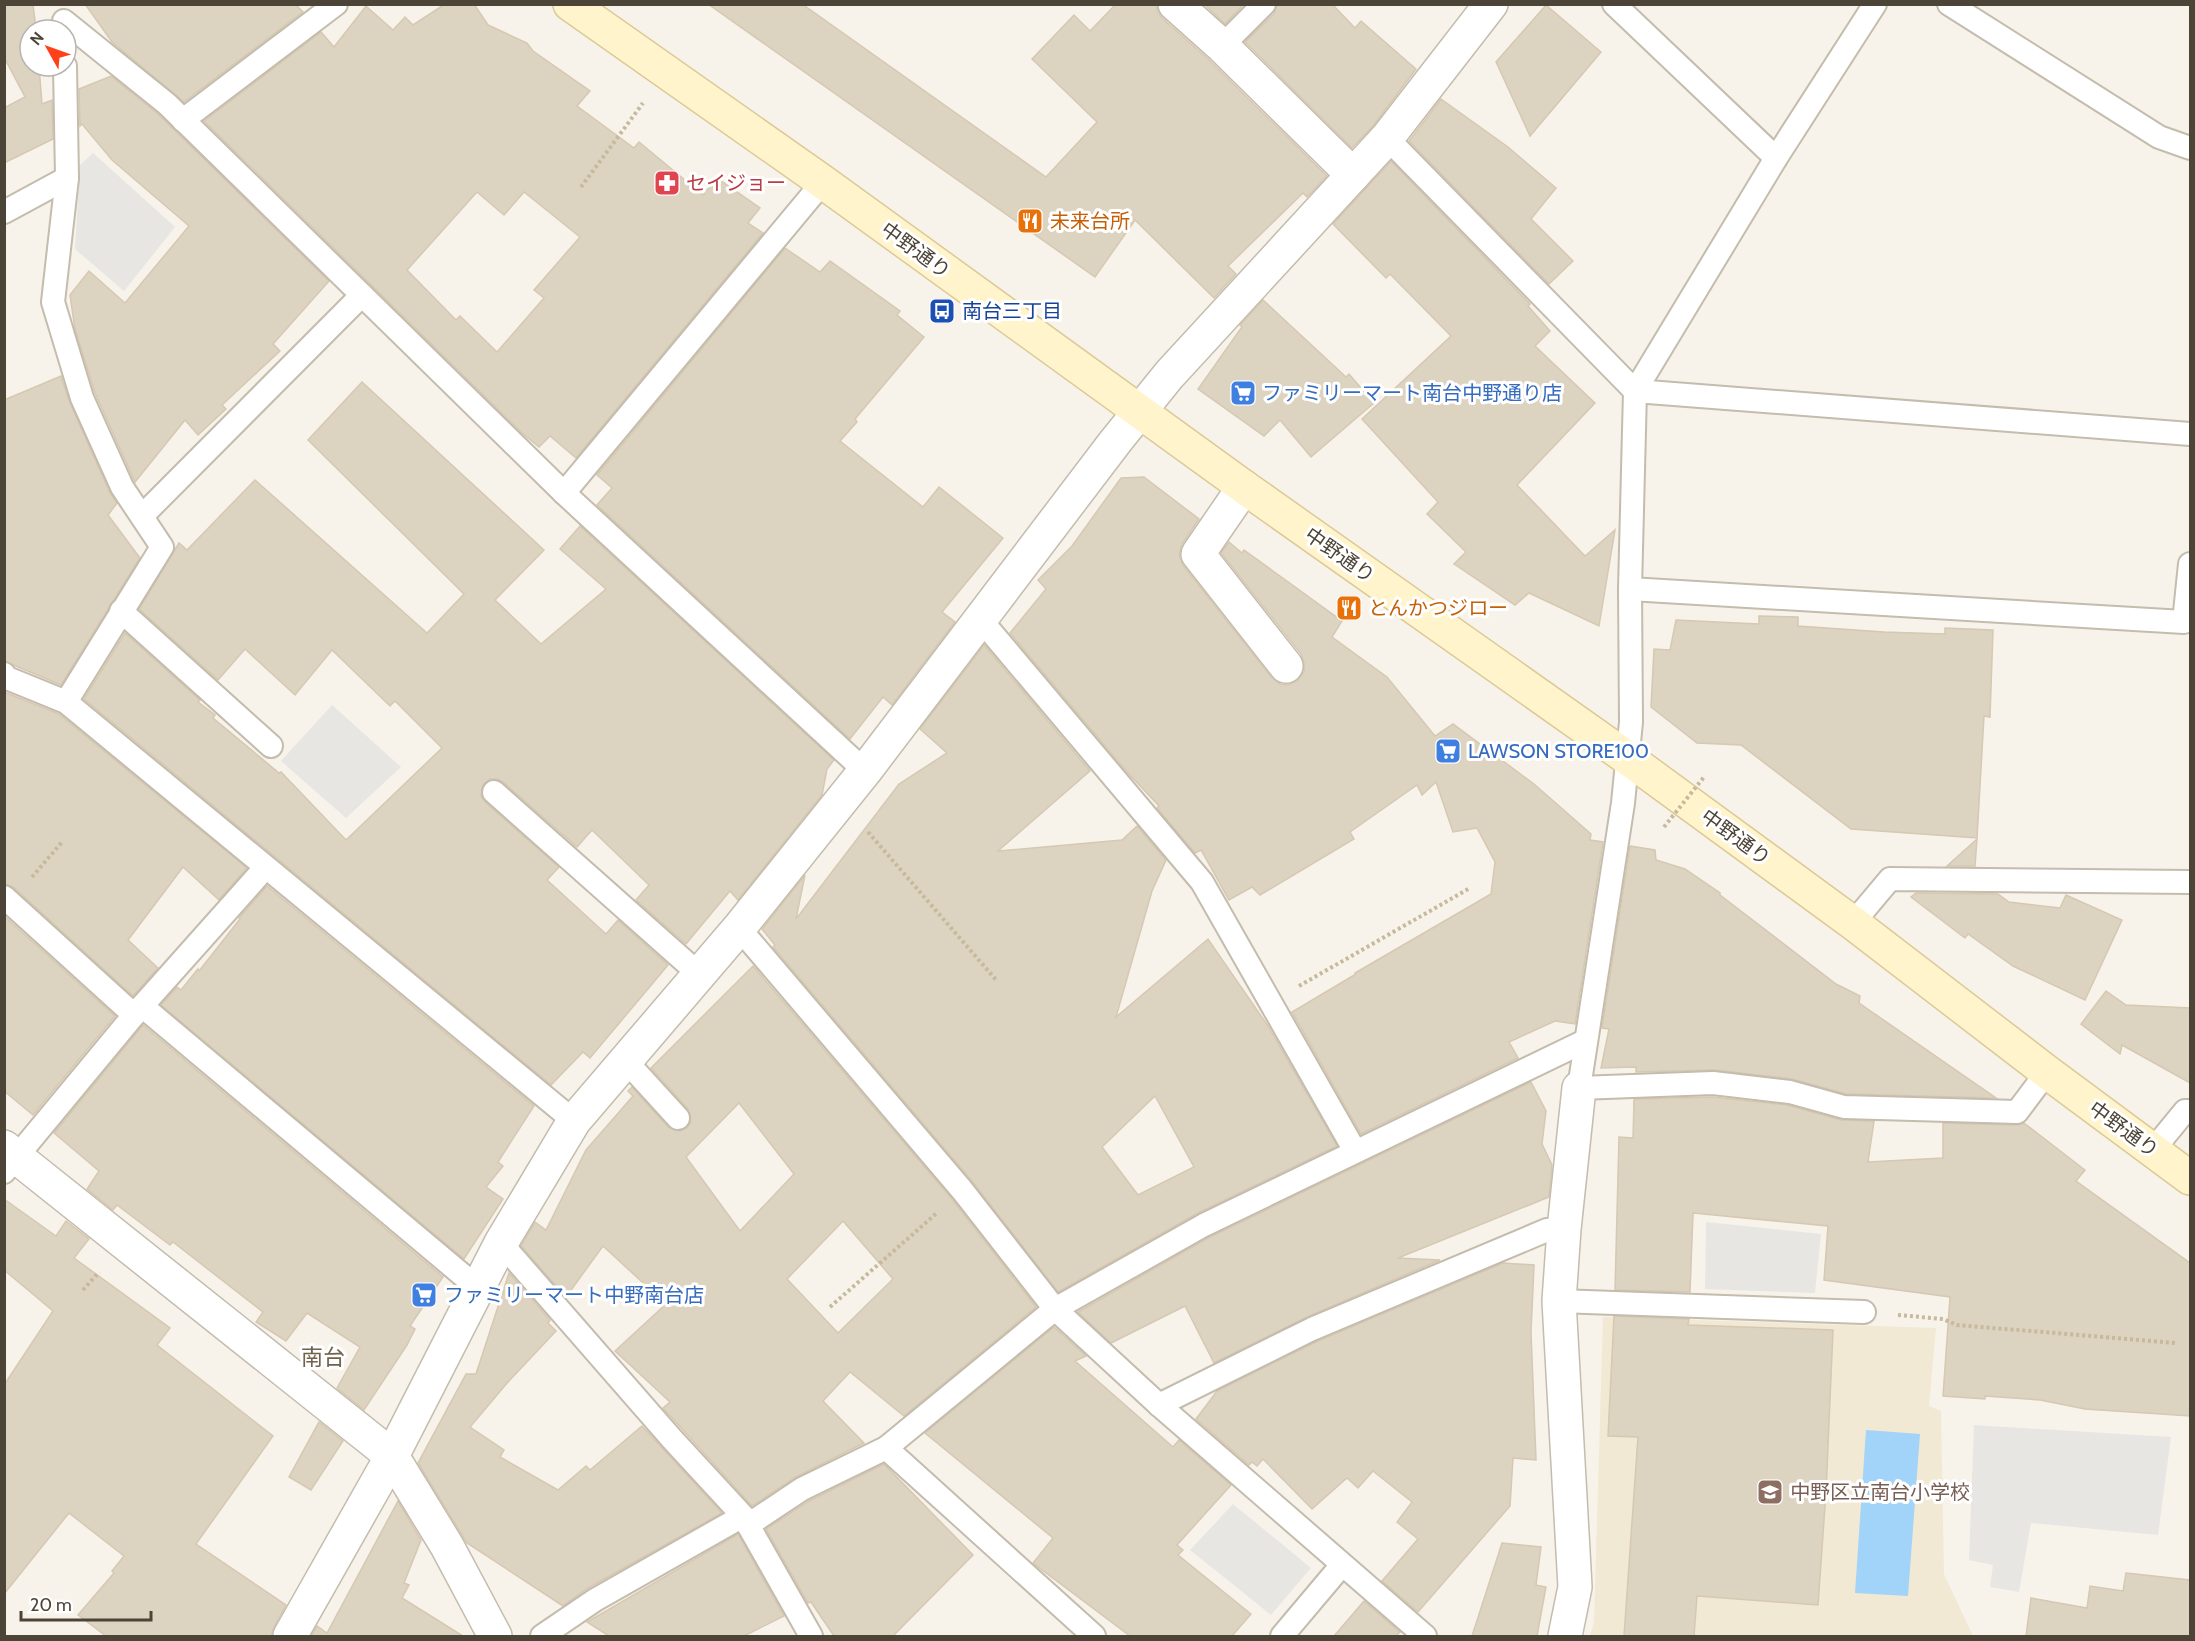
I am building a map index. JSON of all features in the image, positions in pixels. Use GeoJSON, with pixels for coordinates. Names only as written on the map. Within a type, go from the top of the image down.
{"type":"FeatureCollection","features":[{"type":"Feature","properties":{"kind":"main road","name":"中野通り"},"geometry":{"type":"LineString","coordinates":[[570,4],[823,182],[1139,412],[1626,757],[1852,923],[2190,1178]]}},
{"type":"Feature","properties":{"kind":"street"},"geometry":{"type":"LineString","coordinates":[[1175,4],[1222,46],[1353,176]]}},
{"type":"Feature","properties":{"kind":"street"},"geometry":{"type":"LineString","coordinates":[[290,1636],[392,1456],[501,1243],[574,1121],[739,928],[865,771],[1169,375],[1387,138],[1491,4]]}},
{"type":"Feature","properties":{"kind":"street"},"geometry":{"type":"LineString","coordinates":[[1244,487],[1198,554],[1286,666]]}},
{"type":"Feature","properties":{"kind":"street"},"geometry":{"type":"LineString","coordinates":[[1565,1636],[1575,1587],[1559,1301],[1579,1088]]}},
{"type":"Feature","properties":{"kind":"street"},"geometry":{"type":"LineString","coordinates":[[8,1159],[392,1456],[447,1546],[495,1636]]}},
{"type":"Feature","properties":{"kind":"lane"},"geometry":{"type":"LineString","coordinates":[[183,120],[336,4]]}},
{"type":"Feature","properties":{"kind":"lane"},"geometry":{"type":"LineString","coordinates":[[1222,46],[1264,4]]}},
{"type":"Feature","properties":{"kind":"lane"},"geometry":{"type":"LineString","coordinates":[[1614,4],[1776,158]]}},
{"type":"Feature","properties":{"kind":"lane"},"geometry":{"type":"LineString","coordinates":[[1875,4],[1776,158],[1635,391],[1630,589],[1631,722],[1623,803],[1579,1088],[1713,1083],[1790,1092],[1844,1107],[2017,1112],[2047,1072]]}},
{"type":"Feature","properties":{"kind":"lane"},"geometry":{"type":"LineString","coordinates":[[1949,4],[2159,137],[2190,147]]}},
{"type":"Feature","properties":{"kind":"lane"},"geometry":{"type":"LineString","coordinates":[[78,30],[167,104],[564,493],[865,771]]}},
{"type":"Feature","properties":{"kind":"lane"},"geometry":{"type":"LineString","coordinates":[[65,78],[67,178],[53,302],[82,398],[122,487],[162,547],[66,702]]}},
{"type":"Feature","properties":{"kind":"lane"},"geometry":{"type":"LineString","coordinates":[[1387,138],[1635,391],[2190,434]]}},
{"type":"Feature","properties":{"kind":"lane"},"geometry":{"type":"LineString","coordinates":[[4,212],[67,178]]}},
{"type":"Feature","properties":{"kind":"lane"},"geometry":{"type":"LineString","coordinates":[[564,493],[823,182]]}},
{"type":"Feature","properties":{"kind":"lane"},"geometry":{"type":"LineString","coordinates":[[142,516],[362,295]]}},
{"type":"Feature","properties":{"kind":"lane"},"geometry":{"type":"LineString","coordinates":[[1630,589],[2187,622],[2190,564]]}},
{"type":"Feature","properties":{"kind":"lane"},"geometry":{"type":"LineString","coordinates":[[122,611],[271,746]]}},
{"type":"Feature","properties":{"kind":"lane"},"geometry":{"type":"LineString","coordinates":[[981,620],[1202,882],[1355,1151]]}},
{"type":"Feature","properties":{"kind":"lane"},"geometry":{"type":"LineString","coordinates":[[4,674],[7,678],[66,702],[574,1121]]}},
{"type":"Feature","properties":{"kind":"lane"},"geometry":{"type":"LineString","coordinates":[[494,792],[699,974]]}},
{"type":"Feature","properties":{"kind":"lane"},"geometry":{"type":"LineString","coordinates":[[8,1159],[265,868]]}},
{"type":"Feature","properties":{"kind":"lane"},"geometry":{"type":"LineString","coordinates":[[1852,923],[1890,879],[2190,882]]}},
{"type":"Feature","properties":{"kind":"lane"},"geometry":{"type":"LineString","coordinates":[[8,900],[138,1010],[478,1288]]}},
{"type":"Feature","properties":{"kind":"lane"},"geometry":{"type":"LineString","coordinates":[[739,928],[963,1190],[1055,1309],[1159,1405],[1341,1566],[1425,1636]]}},
{"type":"Feature","properties":{"kind":"lane"},"geometry":{"type":"LineString","coordinates":[[542,1636],[595,1600],[886,1448],[1055,1309],[1204,1225],[1585,1041]]}},
{"type":"Feature","properties":{"kind":"lane"},"geometry":{"type":"LineString","coordinates":[[626,1060],[678,1118]]}},
{"type":"Feature","properties":{"kind":"lane"},"geometry":{"type":"LineString","coordinates":[[2153,1150],[2185,1111],[2190,1111]]}},
{"type":"Feature","properties":{"kind":"lane"},"geometry":{"type":"LineString","coordinates":[[1159,1405],[1312,1329],[1547,1230],[1564,1229]]}},
{"type":"Feature","properties":{"kind":"lane"},"geometry":{"type":"LineString","coordinates":[[501,1243],[746,1521],[811,1636]]}},
{"type":"Feature","properties":{"kind":"lane"},"geometry":{"type":"LineString","coordinates":[[1559,1301],[1864,1312]]}},
{"type":"Feature","properties":{"kind":"lane"},"geometry":{"type":"LineString","coordinates":[[886,1448],[1094,1636]]}},
{"type":"Feature","properties":{"kind":"lane"},"geometry":{"type":"LineString","coordinates":[[1282,1636],[1341,1566]]}},
{"type":"Feature","properties":{"kind":"path"},"geometry":{"type":"LineString","coordinates":[[581,187],[665,73]]}},
{"type":"Feature","properties":{"kind":"path"},"geometry":{"type":"LineString","coordinates":[[1664,827],[1704,777]]}},
{"type":"Feature","properties":{"kind":"path"},"geometry":{"type":"LineString","coordinates":[[841,801],[997,981]]}},
{"type":"Feature","properties":{"kind":"path"},"geometry":{"type":"LineString","coordinates":[[8,900],[63,841]]}},
{"type":"Feature","properties":{"kind":"path"},"geometry":{"type":"LineString","coordinates":[[1270,1003],[1470,888]]}},
{"type":"Feature","properties":{"kind":"path"},"geometry":{"type":"LineString","coordinates":[[830,1307],[963,1190]]}},
{"type":"Feature","properties":{"kind":"path"},"geometry":{"type":"LineString","coordinates":[[1864,1312],[1943,1319],[1957,1325],[2176,1343]]}},
{"type":"Feature","properties":{"kind":"shaded area"},"geometry":{"type":"Polygon","coordinates":[[[93,153],[175,227],[124,291],[75,249],[80,165],[93,153]]]}},
{"type":"Feature","properties":{"kind":"shaded area"},"geometry":{"type":"Polygon","coordinates":[[[332,705],[401,767],[346,818],[281,761],[332,705]]]}},
{"type":"Feature","properties":{"kind":"shaded area"},"geometry":{"type":"Polygon","coordinates":[[[1706,1222],[1821,1234],[1815,1293],[1705,1289],[1706,1222]]]}},
{"type":"Feature","properties":{"kind":"shaded area","name":"中野区立南台小学校"},"geometry":{"type":"Polygon","coordinates":[[[1603,1317],[1936,1328],[1929,1406],[1941,1411],[1944,1574],[1973,1636],[1590,1636],[1594,1622],[1603,1317]]]}},
{"type":"Feature","properties":{"kind":"shaded area"},"geometry":{"type":"Polygon","coordinates":[[[1974,1425],[2171,1437],[2158,1535],[2031,1523],[2019,1592],[1990,1587],[1993,1565],[1969,1560],[1974,1425]]]}},
{"type":"Feature","properties":{"kind":"shaded area"},"geometry":{"type":"Polygon","coordinates":[[[1233,1504],[1311,1568],[1271,1615],[1190,1550],[1233,1504]]]}},
{"type":"Feature","properties":{"kind":"water"},"geometry":{"type":"Polygon","coordinates":[[[1866,1430],[1920,1434],[1908,1596],[1855,1593],[1866,1430]]]}},
{"type":"Feature","properties":{"kind":"building"},"geometry":{"type":"Polygon","coordinates":[[[4,4],[33,4],[35,18],[18,18],[18,78],[40,78],[42,104],[52,100],[53,139],[4,163],[4,108],[25,97],[4,57],[4,4]]]}},
{"type":"Feature","properties":{"kind":"building"},"geometry":{"type":"Polygon","coordinates":[[[85,4],[295,4],[303,12],[184,102],[112,42],[85,4]]]}},
{"type":"Feature","properties":{"kind":"building"},"geometry":{"type":"Polygon","coordinates":[[[445,4],[474,4],[488,25],[527,43],[533,51],[590,91],[577,106],[634,148],[639,142],[703,195],[717,178],[760,208],[748,223],[763,233],[576,458],[550,436],[539,447],[522,433],[204,121],[321,32],[334,47],[366,6],[393,30],[405,17],[413,25],[445,4]],[[477,192],[407,270],[456,320],[460,316],[497,352],[544,298],[534,290],[580,237],[524,192],[504,215],[477,192]]]}},
{"type":"Feature","properties":{"kind":"building"},"geometry":{"type":"Polygon","coordinates":[[[708,4],[802,4],[1046,177],[1097,122],[1032,59],[1074,15],[1090,31],[1116,4],[1157,4],[1157,10],[1162,18],[1209,60],[1327,176],[1307,197],[1303,193],[1228,266],[1236,274],[1214,298],[1135,220],[1095,277],[708,4]]]}},
{"type":"Feature","properties":{"kind":"building"},"geometry":{"type":"Polygon","coordinates":[[[1204,4],[1244,4],[1225,24],[1204,4]]]}},
{"type":"Feature","properties":{"kind":"building"},"geometry":{"type":"Polygon","coordinates":[[[1277,4],[1332,4],[1355,28],[1361,21],[1416,69],[1373,126],[1352,148],[1245,42],[1274,14],[1277,4]]]}},
{"type":"Feature","properties":{"kind":"building"},"geometry":{"type":"Polygon","coordinates":[[[1546,5],[1601,52],[1530,136],[1496,62],[1546,5]]]}},
{"type":"Feature","properties":{"kind":"building"},"geometry":{"type":"Polygon","coordinates":[[[111,76],[158,114],[329,281],[273,344],[280,351],[222,405],[226,409],[198,435],[185,420],[135,482],[95,393],[75,329],[70,295],[89,271],[125,303],[189,226],[112,160],[82,124],[80,126],[79,89],[111,76]]]}},
{"type":"Feature","properties":{"kind":"building"},"geometry":{"type":"Polygon","coordinates":[[[1441,99],[1508,147],[1556,188],[1531,219],[1573,261],[1549,284],[1409,141],[1441,99]]]}},
{"type":"Feature","properties":{"kind":"building"},"geometry":{"type":"Polygon","coordinates":[[[1391,161],[1530,304],[1528,306],[1550,331],[1535,346],[1595,403],[1517,485],[1585,556],[1615,530],[1599,626],[1529,593],[1515,605],[1454,564],[1466,552],[1427,514],[1438,502],[1362,419],[1451,336],[1390,274],[1386,278],[1333,224],[1391,161]]]}},
{"type":"Feature","properties":{"kind":"building"},"geometry":{"type":"Polygon","coordinates":[[[785,248],[820,272],[830,261],[900,311],[897,315],[924,337],[855,419],[857,422],[840,441],[923,507],[939,487],[1003,538],[942,612],[955,622],[892,705],[883,697],[850,739],[597,505],[612,488],[597,475],[785,248]]]}},
{"type":"Feature","properties":{"kind":"building"},"geometry":{"type":"Polygon","coordinates":[[[1263,300],[1346,377],[1349,374],[1374,403],[1311,457],[1280,420],[1264,436],[1198,389],[1242,327],[1240,325],[1263,300]]]}},
{"type":"Feature","properties":{"kind":"building"},"geometry":{"type":"Polygon","coordinates":[[[61,376],[70,403],[110,493],[117,503],[108,515],[140,558],[61,685],[4,661],[4,400],[61,376]]]}},
{"type":"Feature","properties":{"kind":"building"},"geometry":{"type":"Polygon","coordinates":[[[362,382],[544,550],[495,600],[541,644],[606,589],[560,549],[580,526],[834,760],[827,769],[822,795],[738,900],[730,891],[686,944],[636,900],[649,885],[592,830],[577,847],[503,782],[490,779],[484,784],[481,796],[485,802],[559,867],[547,880],[606,934],[618,920],[668,965],[590,1058],[583,1052],[551,1085],[84,699],[125,633],[200,700],[198,702],[215,715],[213,718],[279,773],[281,772],[346,840],[442,748],[395,701],[390,706],[332,650],[295,695],[245,649],[218,680],[139,609],[179,543],[187,550],[255,480],[427,633],[464,594],[308,440],[362,382]]]}},
{"type":"Feature","properties":{"kind":"building"},"geometry":{"type":"Polygon","coordinates":[[[1144,477],[1199,519],[1182,544],[1179,555],[1183,565],[1272,678],[1280,684],[1288,685],[1297,681],[1304,672],[1304,663],[1301,654],[1221,553],[1229,542],[1242,553],[1244,550],[1342,621],[1332,637],[1387,677],[1435,736],[1453,724],[1534,784],[1591,834],[1590,840],[1603,842],[1575,1024],[1555,1021],[1509,1042],[1518,1058],[1361,1134],[1292,1012],[1491,894],[1495,862],[1477,828],[1453,832],[1436,782],[1422,795],[1417,785],[1350,832],[1354,839],[1260,895],[1252,887],[1229,900],[1201,850],[1195,853],[1157,808],[1159,806],[1127,772],[1010,633],[1046,589],[1038,580],[1072,546],[1121,478],[1144,477]]]}},
{"type":"Feature","properties":{"kind":"building"},"geometry":{"type":"Polygon","coordinates":[[[1759,616],[1798,617],[1798,626],[1884,632],[1945,634],[1945,628],[1993,630],[1990,717],[1984,716],[1977,838],[1851,829],[1741,745],[1697,743],[1651,707],[1654,649],[1670,650],[1676,620],[1759,624],[1759,616]]]}},
{"type":"Feature","properties":{"kind":"building"},"geometry":{"type":"Polygon","coordinates":[[[984,645],[1090,771],[998,851],[1122,840],[1137,826],[1166,860],[1152,891],[1116,1017],[1208,939],[1268,1026],[1337,1146],[1198,1213],[1058,1292],[972,1181],[773,947],[775,945],[762,929],[805,875],[796,919],[899,784],[947,753],[920,729],[984,645]],[[1155,1096],[1102,1147],[1138,1195],[1194,1167],[1155,1096]]]}},
{"type":"Feature","properties":{"kind":"building"},"geometry":{"type":"Polygon","coordinates":[[[4,692],[59,714],[247,868],[219,900],[183,867],[128,940],[158,968],[133,996],[13,887],[4,884],[4,692]]]}},
{"type":"Feature","properties":{"kind":"building"},"geometry":{"type":"Polygon","coordinates":[[[1977,839],[1975,866],[1947,866],[1977,839]]]}},
{"type":"Feature","properties":{"kind":"building"},"geometry":{"type":"Polygon","coordinates":[[[1630,846],[1655,850],[1656,860],[1685,869],[1720,893],[1836,984],[1860,996],[1859,1003],[1996,1098],[1846,1094],[1792,1079],[1715,1070],[1636,1072],[1636,1067],[1601,1068],[1609,1029],[1602,1028],[1630,846]]]}},
{"type":"Feature","properties":{"kind":"building"},"geometry":{"type":"Polygon","coordinates":[[[267,886],[534,1106],[498,1162],[503,1166],[486,1187],[503,1199],[464,1259],[161,1005],[177,987],[181,990],[198,969],[199,971],[239,918],[267,886]]]}},
{"type":"Feature","properties":{"kind":"building"},"geometry":{"type":"Polygon","coordinates":[[[1916,893],[1998,894],[2009,902],[2060,908],[2066,895],[2122,920],[2085,1000],[2013,966],[1968,934],[1965,938],[1911,897],[1916,893]]]}},
{"type":"Feature","properties":{"kind":"building"},"geometry":{"type":"Polygon","coordinates":[[[4,916],[115,1016],[33,1115],[4,1091],[4,916]]]}},
{"type":"Feature","properties":{"kind":"building"},"geometry":{"type":"Polygon","coordinates":[[[753,966],[952,1199],[1036,1307],[904,1416],[850,1372],[823,1401],[864,1443],[796,1477],[752,1506],[663,1408],[670,1402],[615,1351],[666,1304],[603,1246],[566,1297],[521,1246],[535,1222],[546,1230],[586,1150],[633,1096],[628,1091],[632,1087],[668,1127],[680,1131],[687,1128],[691,1122],[688,1109],[651,1068],[753,966]],[[739,1103],[686,1157],[740,1231],[794,1174],[739,1103]],[[843,1221],[787,1279],[838,1333],[893,1279],[843,1221]]]}},
{"type":"Feature","properties":{"kind":"building"},"geometry":{"type":"Polygon","coordinates":[[[2106,991],[2126,1005],[2190,1008],[2190,1083],[2122,1045],[2120,1054],[2081,1024],[2106,991]]]}},
{"type":"Feature","properties":{"kind":"building"},"geometry":{"type":"Polygon","coordinates":[[[143,1025],[443,1277],[410,1326],[415,1329],[407,1345],[364,1410],[337,1388],[360,1347],[307,1313],[286,1341],[256,1322],[263,1312],[173,1242],[170,1245],[117,1205],[113,1210],[87,1189],[99,1171],[54,1133],[143,1025]]]}},
{"type":"Feature","properties":{"kind":"building"},"geometry":{"type":"Polygon","coordinates":[[[1531,1082],[1546,1111],[1542,1144],[1552,1165],[1549,1197],[1398,1258],[1440,1260],[1307,1317],[1214,1363],[1185,1306],[1111,1343],[1078,1312],[1210,1237],[1531,1082]]]}},
{"type":"Feature","properties":{"kind":"building"},"geometry":{"type":"Polygon","coordinates":[[[1712,1097],[1787,1105],[1841,1120],[1874,1121],[1868,1162],[1943,1158],[1943,1123],[2017,1125],[2024,1123],[2085,1170],[2076,1181],[2190,1263],[2190,1416],[2085,1409],[2040,1400],[1943,1396],[1950,1297],[1824,1280],[1828,1226],[1693,1213],[1690,1292],[1615,1290],[1619,1137],[1633,1138],[1634,1099],[1712,1097]]]}},
{"type":"Feature","properties":{"kind":"building"},"geometry":{"type":"Polygon","coordinates":[[[4,1199],[56,1236],[66,1221],[89,1239],[74,1258],[170,1328],[157,1345],[273,1436],[196,1544],[286,1605],[271,1636],[106,1636],[78,1615],[114,1573],[112,1571],[124,1556],[69,1513],[4,1594],[4,1385],[53,1311],[4,1270],[4,1199]]]}},
{"type":"Feature","properties":{"kind":"building"},"geometry":{"type":"Polygon","coordinates":[[[1503,1263],[1534,1265],[1531,1332],[1536,1460],[1513,1458],[1510,1506],[1418,1612],[1382,1581],[1418,1539],[1397,1522],[1412,1502],[1373,1471],[1358,1488],[1347,1478],[1312,1509],[1263,1459],[1257,1466],[1252,1462],[1249,1465],[1196,1419],[1217,1391],[1318,1341],[1503,1263]]]}},
{"type":"Feature","properties":{"kind":"building"},"geometry":{"type":"Polygon","coordinates":[[[509,1273],[550,1320],[548,1323],[556,1331],[470,1427],[504,1450],[500,1457],[558,1490],[586,1466],[590,1470],[642,1426],[722,1513],[588,1588],[563,1606],[467,1543],[418,1463],[466,1374],[476,1374],[509,1273]]]}},
{"type":"Feature","properties":{"kind":"building"},"geometry":{"type":"Polygon","coordinates":[[[1614,1316],[1689,1319],[1688,1325],[1833,1330],[1826,1492],[1818,1605],[1697,1596],[1694,1636],[1624,1636],[1638,1437],[1608,1436],[1614,1316]]]}},
{"type":"Feature","properties":{"kind":"building"},"geometry":{"type":"Polygon","coordinates":[[[1054,1327],[1086,1356],[1075,1361],[1173,1447],[1179,1440],[1231,1485],[1177,1545],[1183,1550],[1178,1555],[1251,1614],[1232,1636],[1130,1636],[1033,1563],[1053,1538],[925,1433],[1054,1327]]]}},
{"type":"Feature","properties":{"kind":"building"},"geometry":{"type":"Polygon","coordinates":[[[319,1422],[343,1441],[311,1490],[289,1477],[319,1422]]]}},
{"type":"Feature","properties":{"kind":"building"},"geometry":{"type":"Polygon","coordinates":[[[884,1464],[973,1555],[893,1636],[834,1636],[811,1602],[808,1603],[766,1529],[809,1501],[884,1464]]]}},
{"type":"Feature","properties":{"kind":"building"},"geometry":{"type":"Polygon","coordinates":[[[398,1501],[421,1540],[404,1583],[409,1585],[402,1598],[463,1636],[311,1636],[317,1626],[327,1633],[398,1501]]]}},
{"type":"Feature","properties":{"kind":"building"},"geometry":{"type":"Polygon","coordinates":[[[738,1534],[784,1616],[744,1636],[609,1636],[587,1622],[738,1534]]]}},
{"type":"Feature","properties":{"kind":"building"},"geometry":{"type":"Polygon","coordinates":[[[1502,1543],[1541,1547],[1536,1585],[1546,1587],[1537,1636],[1472,1636],[1502,1543]]]}},
{"type":"Feature","properties":{"kind":"building"},"geometry":{"type":"Polygon","coordinates":[[[2126,1573],[2190,1580],[2190,1636],[2026,1636],[2031,1598],[2087,1608],[2090,1586],[2123,1591],[2126,1573]]]}},
{"type":"Feature","properties":{"kind":"building"},"geometry":{"type":"Polygon","coordinates":[[[1364,1601],[1400,1632],[1396,1636],[1334,1636],[1364,1601]]]}},
{"type":"Feature","properties":{"kind":"place","name":"セイジョー"},"geometry":{"type":"Point","coordinates":[667,183]}},
{"type":"Feature","properties":{"kind":"place","name":"未来台所"},"geometry":{"type":"Point","coordinates":[1030,221]}},
{"type":"Feature","properties":{"kind":"place","name":"南台三丁目"},"geometry":{"type":"Point","coordinates":[942,311]}},
{"type":"Feature","properties":{"kind":"place","name":"ファミリーマート南台中野通り店"},"geometry":{"type":"Point","coordinates":[1243,393]}},
{"type":"Feature","properties":{"kind":"place","name":"とんかつジロー"},"geometry":{"type":"Point","coordinates":[1349,608]}},
{"type":"Feature","properties":{"kind":"place","name":"LAWSON STORE100"},"geometry":{"type":"Point","coordinates":[1448,751]}},
{"type":"Feature","properties":{"kind":"place","name":"ファミリーマート中野南台店"},"geometry":{"type":"Point","coordinates":[424,1295]}},
{"type":"Feature","properties":{"kind":"place","name":"中野区立南台小学校"},"geometry":{"type":"Point","coordinates":[1770,1492]}},
{"type":"Feature","properties":{"kind":"district","name":"南台"},"geometry":{"type":"Point","coordinates":[323,1357]}}]}
